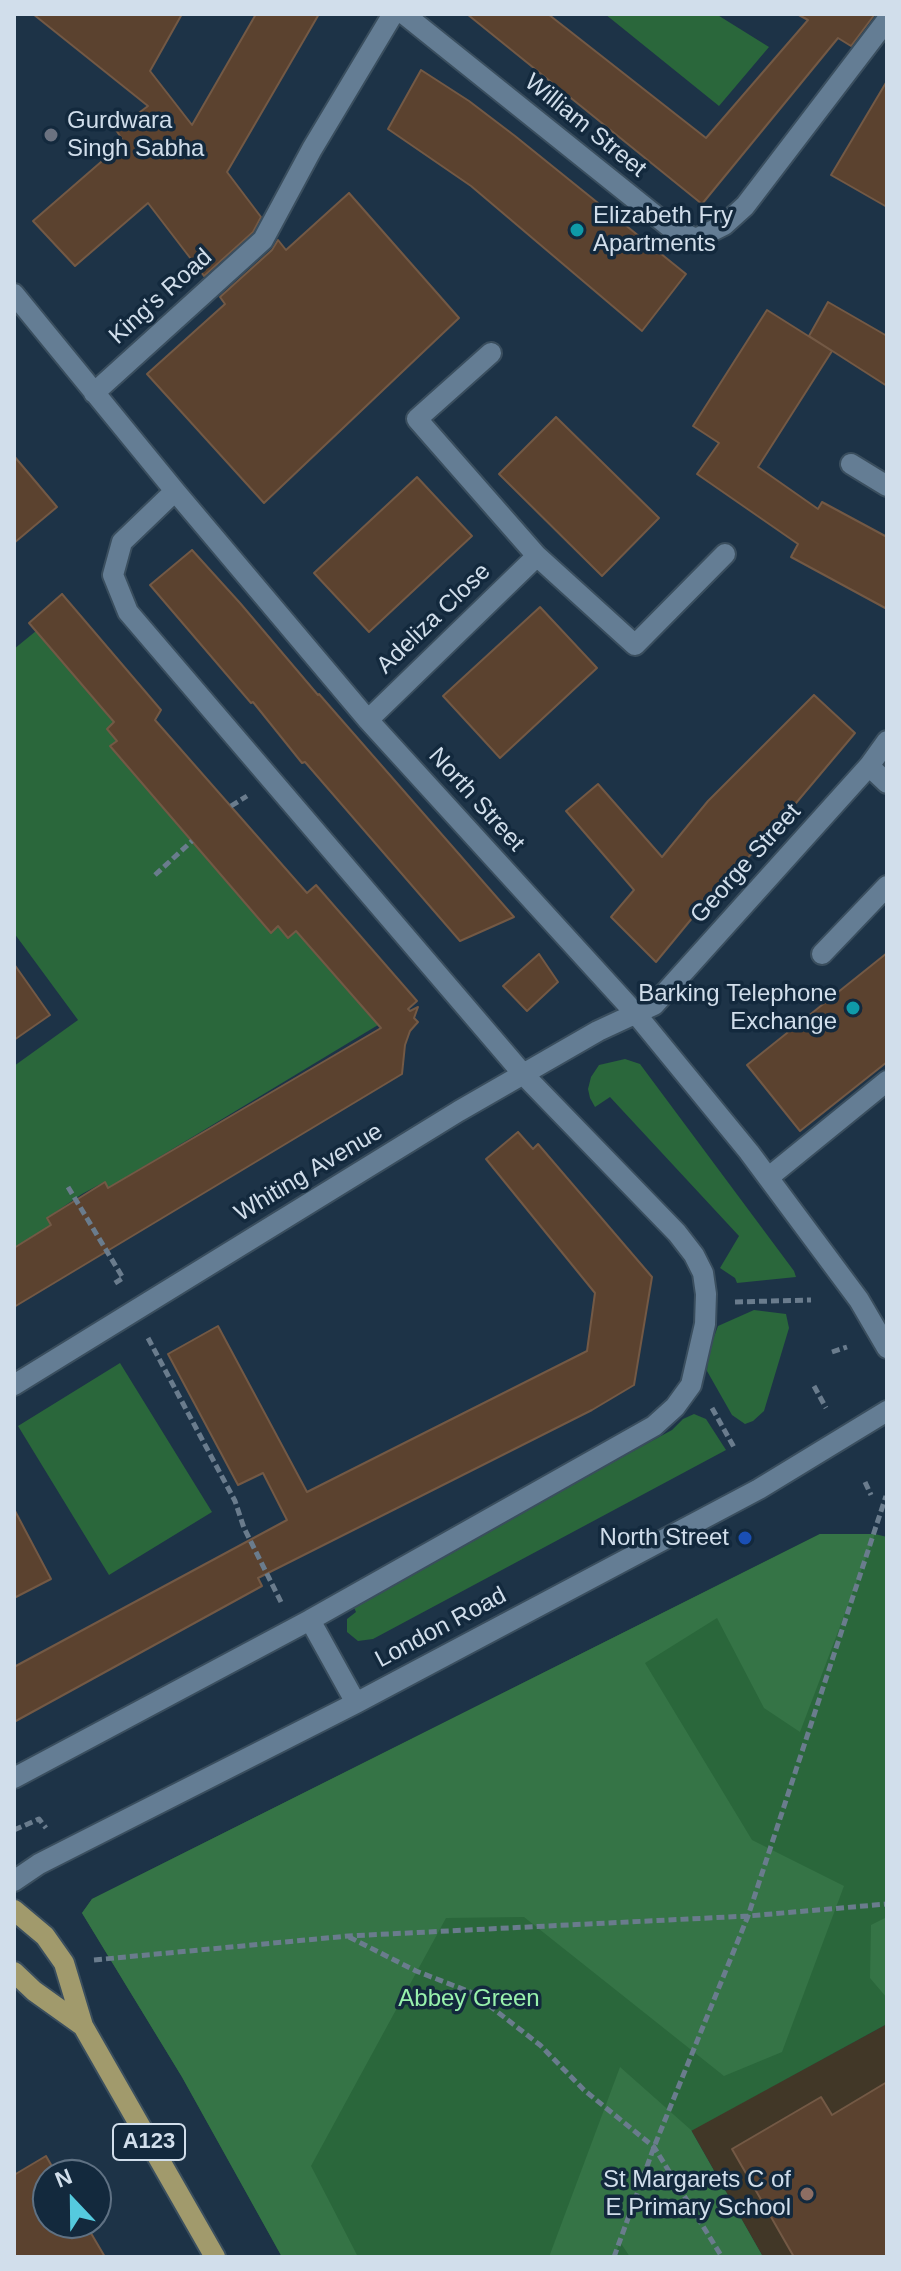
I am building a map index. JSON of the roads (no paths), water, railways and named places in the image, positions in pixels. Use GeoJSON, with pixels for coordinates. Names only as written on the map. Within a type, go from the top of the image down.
{"type":"FeatureCollection","features":[{"type":"Feature","properties":{"kind":"main road","name":"A123"},"geometry":{"type":"LineString","coordinates":[[14,1910],[45,1936],[64,1963],[83,2026],[215,2257]]}},
{"type":"Feature","properties":{"kind":"main road","name":"A123"},"geometry":{"type":"LineString","coordinates":[[14,1972],[34,1991],[83,2026]]}},
{"type":"Feature","properties":{"kind":"street","name":"King's Road"},"geometry":{"type":"LineString","coordinates":[[94,393],[263,240],[312,149],[393,14]]}},
{"type":"Feature","properties":{"kind":"street","name":"William Street"},"geometry":{"type":"LineString","coordinates":[[404,14],[671,228],[696,239],[724,225],[745,206],[887,20]]}},
{"type":"Feature","properties":{"kind":"street","name":"North Street"},"geometry":{"type":"LineString","coordinates":[[14,294],[368,720],[636,1014],[769,1177],[859,1300],[887,1348]]}},
{"type":"Feature","properties":{"kind":"street"},"geometry":{"type":"LineString","coordinates":[[491,353],[417,419],[537,556],[635,645],[725,554]]}},
{"type":"Feature","properties":{"kind":"street"},"geometry":{"type":"LineString","coordinates":[[851,464],[887,486]]}},
{"type":"Feature","properties":{"kind":"street"},"geometry":{"type":"LineString","coordinates":[[14,1778],[310,1620],[654,1426],[675,1407],[691,1385],[705,1324],[703,1273],[677,1233],[523,1074],[128,612],[113,575],[122,542],[175,491]]}},
{"type":"Feature","properties":{"kind":"street","name":"Adeliza Close"},"geometry":{"type":"LineString","coordinates":[[368,720],[537,556]]}},
{"type":"Feature","properties":{"kind":"street","name":"George Street"},"geometry":{"type":"LineString","coordinates":[[636,1014],[654,1005],[869,766],[887,741]]}},
{"type":"Feature","properties":{"kind":"street"},"geometry":{"type":"LineString","coordinates":[[869,766],[887,783]]}},
{"type":"Feature","properties":{"kind":"street"},"geometry":{"type":"LineString","coordinates":[[822,954],[887,886]]}},
{"type":"Feature","properties":{"kind":"street","name":"Whiting Avenue"},"geometry":{"type":"LineString","coordinates":[[14,1385],[523,1074],[598,1031],[636,1014]]}},
{"type":"Feature","properties":{"kind":"street"},"geometry":{"type":"LineString","coordinates":[[769,1177],[887,1081]]}},
{"type":"Feature","properties":{"kind":"street","name":"London Road"},"geometry":{"type":"LineString","coordinates":[[14,1881],[39,1864],[356,1703],[759,1489],[887,1411]]}},
{"type":"Feature","properties":{"kind":"street"},"geometry":{"type":"LineString","coordinates":[[310,1620],[356,1703]]}},
{"type":"Feature","properties":{"kind":"place","name":"Gurdwara Singh Sabha"},"geometry":{"type":"Point","coordinates":[51,135]}},
{"type":"Feature","properties":{"kind":"place","name":"Elizabeth Fry Apartments"},"geometry":{"type":"Point","coordinates":[577,230]}},
{"type":"Feature","properties":{"kind":"place","name":"Barking Telephone Exchange"},"geometry":{"type":"Point","coordinates":[853,1008]}},
{"type":"Feature","properties":{"kind":"place","name":"North Street"},"geometry":{"type":"Point","coordinates":[745,1538]}},
{"type":"Feature","properties":{"kind":"place","name":"St Margarets C of E Primary School"},"geometry":{"type":"Point","coordinates":[807,2194]}},
{"type":"Feature","properties":{"kind":"park label","name":"Abbey Green"},"geometry":{"type":"Point","coordinates":[469,1999]}}]}
